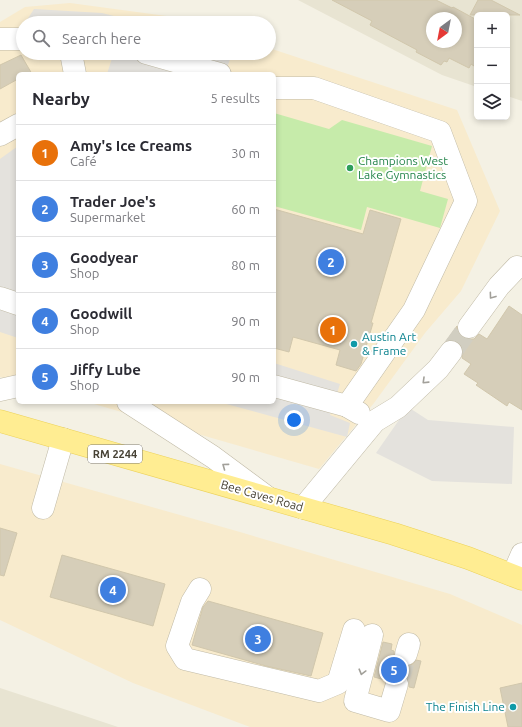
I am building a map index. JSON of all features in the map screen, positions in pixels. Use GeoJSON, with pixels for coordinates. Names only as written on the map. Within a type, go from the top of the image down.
{"type":"FeatureCollection","features":[{"type":"Feature","properties":{"kind":"main road","name":"Bee Caves Road"},"geometry":{"type":"LineString","coordinates":[[0,421],[424,543],[473,559],[517,577]]}},
{"type":"Feature","properties":{"kind":"street"},"geometry":{"type":"LineString","coordinates":[[0,39],[16,39]]}},
{"type":"Feature","properties":{"kind":"street"},"geometry":{"type":"LineString","coordinates":[[72,60],[75,72]]}},
{"type":"Feature","properties":{"kind":"street"},"geometry":{"type":"LineString","coordinates":[[171,60],[213,72]]}},
{"type":"Feature","properties":{"kind":"street"},"geometry":{"type":"LineString","coordinates":[[276,88],[314,88],[440,132],[466,201],[414,310],[347,406]]}},
{"type":"Feature","properties":{"kind":"street"},"geometry":{"type":"LineString","coordinates":[[0,135],[16,126]]}},
{"type":"Feature","properties":{"kind":"street"},"geometry":{"type":"LineString","coordinates":[[469,327],[499,286],[517,267]]}},
{"type":"Feature","properties":{"kind":"street"},"geometry":{"type":"LineString","coordinates":[[0,298],[16,303]]}},
{"type":"Feature","properties":{"kind":"street"},"geometry":{"type":"LineString","coordinates":[[304,508],[375,421],[398,407],[438,369],[452,352]]}},
{"type":"Feature","properties":{"kind":"street"},"geometry":{"type":"LineString","coordinates":[[0,390],[16,386]]}},
{"type":"Feature","properties":{"kind":"street"},"geometry":{"type":"LineString","coordinates":[[276,387],[347,406],[375,421]]}},
{"type":"Feature","properties":{"kind":"street"},"geometry":{"type":"LineString","coordinates":[[131,404],[213,457],[268,498]]}},
{"type":"Feature","properties":{"kind":"street"},"geometry":{"type":"LineString","coordinates":[[43,508],[63,439]]}},
{"type":"Feature","properties":{"kind":"street"},"geometry":{"type":"LineString","coordinates":[[517,577],[522,554]]}},
{"type":"Feature","properties":{"kind":"street"},"geometry":{"type":"LineString","coordinates":[[200,589],[192,602],[177,646],[185,659],[319,691],[338,683],[363,632],[354,701],[389,711],[397,684]]}},
{"type":"Feature","properties":{"kind":"shaded area"},"geometry":{"type":"Polygon","coordinates":[[[298,0],[522,0],[522,101],[510,97],[510,12],[474,12],[474,86],[442,75],[298,0]]]}},
{"type":"Feature","properties":{"kind":"shaded area"},"geometry":{"type":"Polygon","coordinates":[[[70,3],[167,16],[16,16],[16,60],[276,60],[276,50],[457,110],[500,211],[461,291],[425,333],[374,403],[319,469],[94,404],[276,404],[276,72],[16,72],[16,381],[0,377],[0,22],[25,7],[70,3]]]}},
{"type":"Feature","properties":{"kind":"shaded area"},"geometry":{"type":"Polygon","coordinates":[[[34,9],[102,13],[114,16],[30,16],[34,9]]]}},
{"type":"Feature","properties":{"kind":"shaded area"},"geometry":{"type":"Polygon","coordinates":[[[111,60],[230,60],[226,72],[108,72],[111,60]]]}},
{"type":"Feature","properties":{"kind":"shaded area"},"geometry":{"type":"Polygon","coordinates":[[[16,147],[16,337],[0,332],[0,159],[16,147]]]}},
{"type":"Feature","properties":{"kind":"shaded area"},"geometry":{"type":"Polygon","coordinates":[[[276,364],[340,384],[330,415],[350,423],[347,437],[226,404],[276,404],[276,364]]]}},
{"type":"Feature","properties":{"kind":"shaded area"},"geometry":{"type":"Polygon","coordinates":[[[408,407],[428,420],[514,427],[512,484],[432,481],[376,453],[408,407]]]}},
{"type":"Feature","properties":{"kind":"shaded area"},"geometry":{"type":"Polygon","coordinates":[[[0,464],[240,532],[450,594],[522,625],[522,727],[250,727],[133,683],[0,620],[0,464]]]}},
{"type":"Feature","properties":{"kind":"shaded area"},"geometry":{"type":"Polygon","coordinates":[[[0,688],[82,715],[118,727],[0,727],[0,688]]]}},
{"type":"Feature","properties":{"kind":"green space","name":"Champions West Lake Gymnastics"},"geometry":{"type":"Polygon","coordinates":[[[276,114],[329,129],[342,120],[432,146],[420,191],[448,199],[440,228],[367,207],[361,230],[276,207],[276,114]]]}},
{"type":"Feature","properties":{"kind":"building"},"geometry":{"type":"Polygon","coordinates":[[[332,0],[436,0],[452,8],[453,7],[474,18],[474,66],[471,64],[469,68],[449,58],[447,62],[444,61],[441,65],[416,52],[417,50],[370,25],[372,21],[332,0]]]}},
{"type":"Feature","properties":{"kind":"building"},"geometry":{"type":"Polygon","coordinates":[[[478,0],[491,0],[520,15],[510,15],[510,12],[474,12],[474,15],[470,15],[478,0]]]}},
{"type":"Feature","properties":{"kind":"building"},"geometry":{"type":"Polygon","coordinates":[[[16,57],[16,60],[24,60],[31,72],[16,72],[16,80],[0,89],[0,65],[16,57]]]}},
{"type":"Feature","properties":{"kind":"building"},"geometry":{"type":"Polygon","coordinates":[[[276,210],[363,234],[370,210],[401,219],[371,323],[373,323],[361,364],[356,371],[336,365],[340,350],[293,337],[289,352],[276,349],[276,210]]]}},
{"type":"Feature","properties":{"kind":"building"},"geometry":{"type":"Polygon","coordinates":[[[509,306],[522,315],[522,410],[509,402],[507,406],[476,385],[478,383],[464,374],[471,364],[462,358],[462,347],[458,342],[447,340],[457,326],[458,332],[462,337],[474,339],[479,334],[487,339],[509,306]]]}},
{"type":"Feature","properties":{"kind":"building"},"geometry":{"type":"Polygon","coordinates":[[[0,528],[17,533],[4,576],[0,575],[0,528]]]}},
{"type":"Feature","properties":{"kind":"building"},"geometry":{"type":"Polygon","coordinates":[[[62,555],[165,584],[153,626],[50,597],[62,555]]]}},
{"type":"Feature","properties":{"kind":"building"},"geometry":{"type":"Polygon","coordinates":[[[208,601],[323,633],[311,676],[266,666],[192,645],[203,607],[208,601]]]}},
{"type":"Feature","properties":{"kind":"building"},"geometry":{"type":"Polygon","coordinates":[[[383,642],[392,644],[391,650],[394,651],[394,657],[402,666],[409,666],[416,660],[421,661],[414,688],[409,687],[409,681],[406,676],[400,672],[394,672],[385,680],[374,677],[383,642]]]}},
{"type":"Feature","properties":{"kind":"building","name":"The Finish Line"},"geometry":{"type":"Polygon","coordinates":[[[522,683],[522,727],[508,727],[500,688],[522,683]]]}},
{"type":"Feature","properties":{"kind":"tunnel"},"geometry":{"type":"LineString","coordinates":[[451,352],[469,327]]}},
{"type":"Feature","properties":{"kind":"tunnel"},"geometry":{"type":"LineString","coordinates":[[397,684],[406,654]]}},
{"type":"Feature","properties":{"kind":"place","name":"Champions West Lake Gymnastics"},"geometry":{"type":"Point","coordinates":[350,168]}},
{"type":"Feature","properties":{"kind":"place","name":"Trader Joe's"},"geometry":{"type":"Point","coordinates":[331,262]}},
{"type":"Feature","properties":{"kind":"place","name":"Amy's Ice Creams"},"geometry":{"type":"Point","coordinates":[333,330]}},
{"type":"Feature","properties":{"kind":"place","name":"Austin Art & Frame"},"geometry":{"type":"Point","coordinates":[354,344]}},
{"type":"Feature","properties":{"kind":"place","name":"Goodwill"},"geometry":{"type":"Point","coordinates":[113,590]}},
{"type":"Feature","properties":{"kind":"place","name":"Goodyear"},"geometry":{"type":"Point","coordinates":[258,639]}},
{"type":"Feature","properties":{"kind":"place","name":"Jiffy Lube"},"geometry":{"type":"Point","coordinates":[394,670]}},
{"type":"Feature","properties":{"kind":"place","name":"The Finish Line"},"geometry":{"type":"Point","coordinates":[513,707]}}]}
